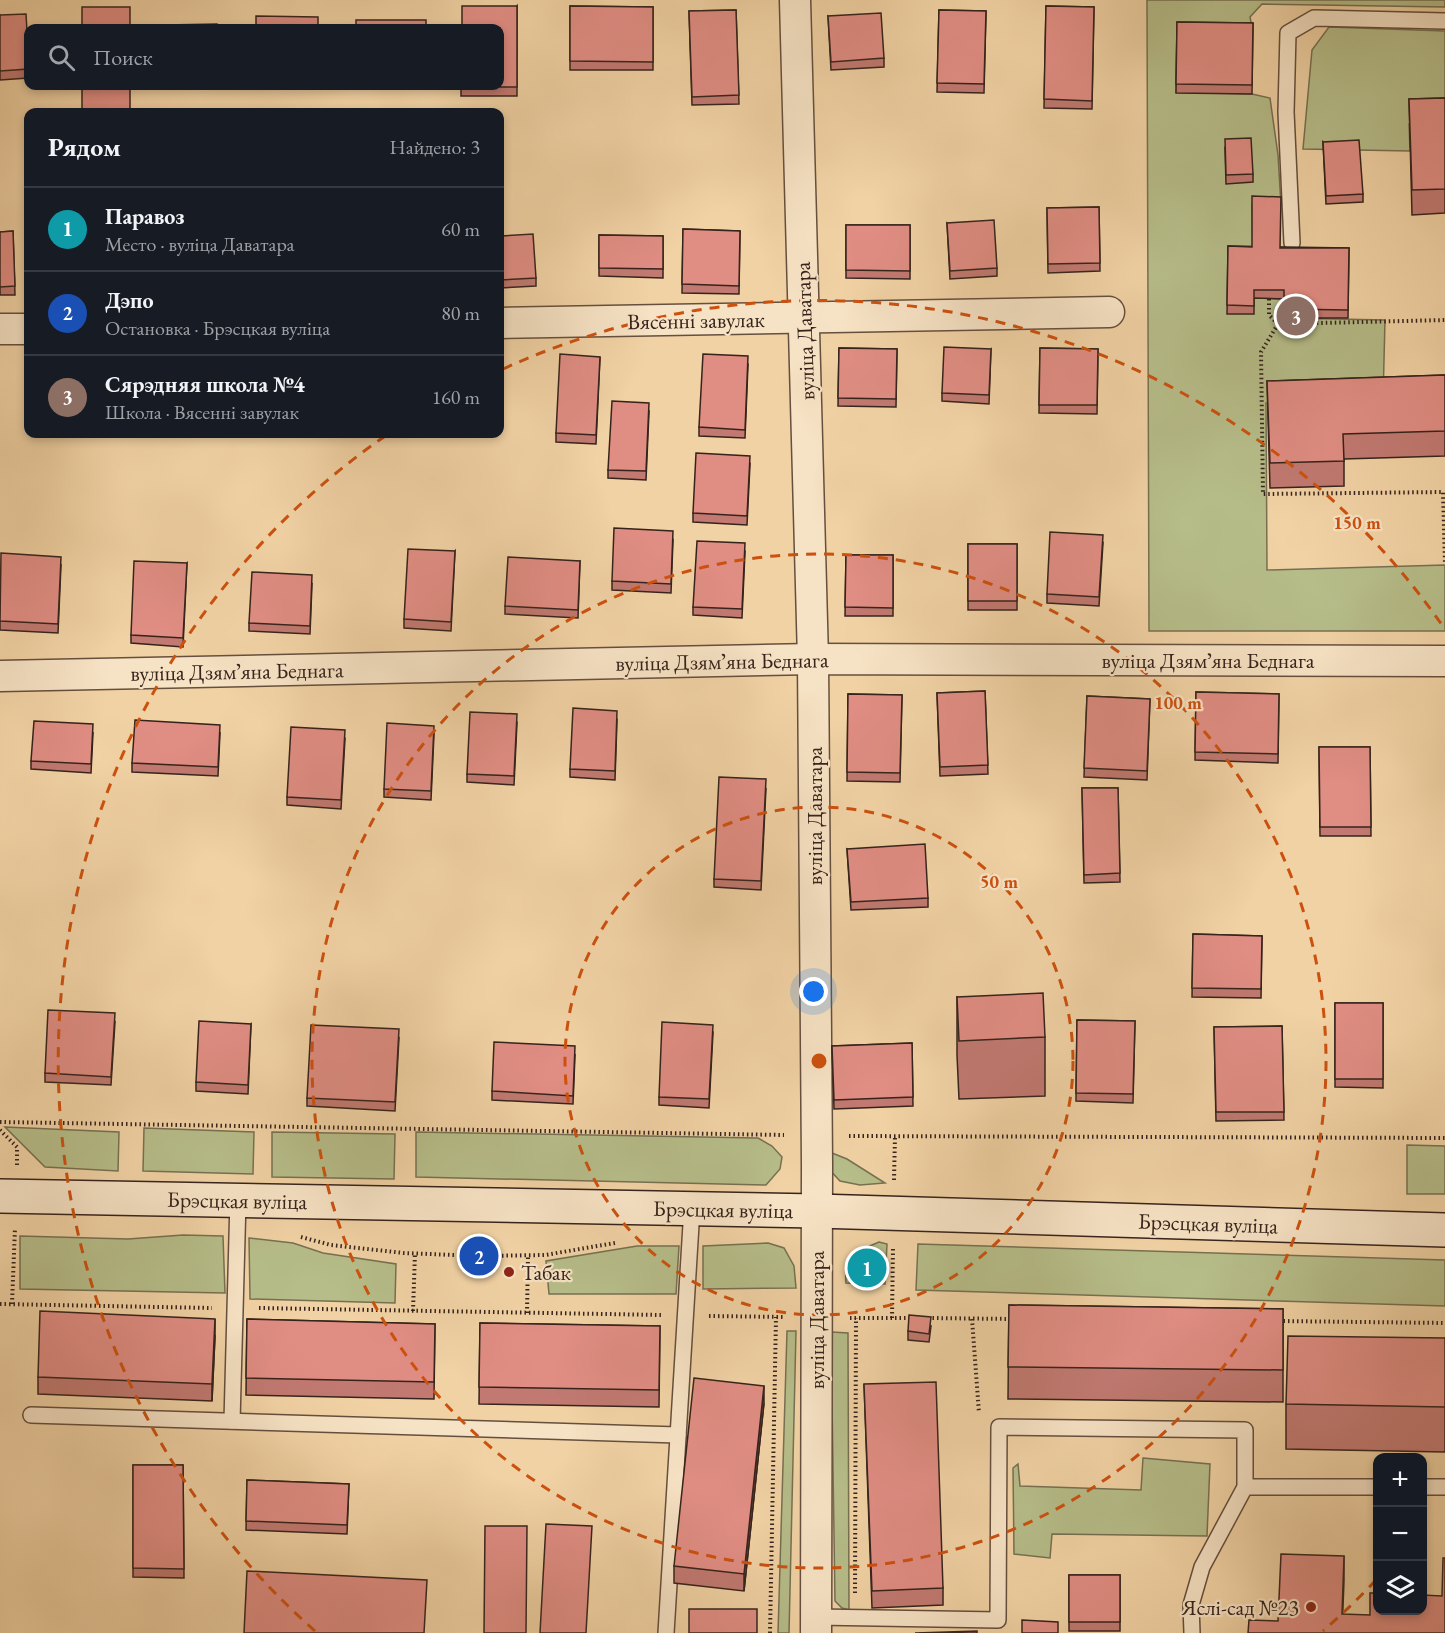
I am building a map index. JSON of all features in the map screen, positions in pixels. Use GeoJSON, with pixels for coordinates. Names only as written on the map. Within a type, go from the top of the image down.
{"type":"FeatureCollection","features":[{"type":"Feature","properties":{"kind":"main road","name":"Брэсцкая вуліца"},"geometry":{"type":"LineString","coordinates":[[0,1196],[692,1208],[1445,1230]]}},
{"type":"Feature","properties":{"kind":"street","name":"вуліца Даватара"},"geometry":{"type":"LineString","coordinates":[[795,0],[813,659],[817,1136],[816,1625]]}},
{"type":"Feature","properties":{"kind":"street","name":"Вясенні завулак"},"geometry":{"type":"LineString","coordinates":[[504,323],[1109,312]]}},
{"type":"Feature","properties":{"kind":"street"},"geometry":{"type":"LineString","coordinates":[[0,329],[24,329]]}},
{"type":"Feature","properties":{"kind":"street","name":"вуліца Дзямʼяна Беднага"},"geometry":{"type":"LineString","coordinates":[[0,676],[813,659],[1445,661]]}},
{"type":"Feature","properties":{"kind":"lane"},"geometry":{"type":"LineString","coordinates":[[1292,243],[1286,112],[1288,33],[1314,18],[1445,21]]}},
{"type":"Feature","properties":{"kind":"lane"},"geometry":{"type":"LineString","coordinates":[[232,1421],[238,1200]]}},
{"type":"Feature","properties":{"kind":"lane"},"geometry":{"type":"LineString","coordinates":[[666,1633],[692,1208]]}},
{"type":"Feature","properties":{"kind":"lane"},"geometry":{"type":"LineString","coordinates":[[31,1415],[678,1435]]}},
{"type":"Feature","properties":{"kind":"lane"},"geometry":{"type":"LineString","coordinates":[[816,1625],[854,1618],[998,1627],[999,1427],[1245,1430],[1245,1487],[1202,1567],[1191,1605],[1192,1633]]}},
{"type":"Feature","properties":{"kind":"lane"},"geometry":{"type":"LineString","coordinates":[[1245,1487],[1373,1487]]}},
{"type":"Feature","properties":{"kind":"lane"},"geometry":{"type":"LineString","coordinates":[[1427,1487],[1445,1487]]}},
{"type":"Feature","properties":{"kind":"path"},"geometry":{"type":"LineString","coordinates":[[1269,299],[1269,315],[1278,324],[1445,320]]}},
{"type":"Feature","properties":{"kind":"path"},"geometry":{"type":"LineString","coordinates":[[1278,324],[1261,352],[1263,494],[1443,492],[1445,563]]}},
{"type":"Feature","properties":{"kind":"path"},"geometry":{"type":"LineString","coordinates":[[0,1122],[817,1136],[1445,1138]]}},
{"type":"Feature","properties":{"kind":"path"},"geometry":{"type":"LineString","coordinates":[[0,1130],[17,1147],[17,1165]]}},
{"type":"Feature","properties":{"kind":"path"},"geometry":{"type":"LineString","coordinates":[[12,1305],[15,1226],[26,1227]]}},
{"type":"Feature","properties":{"kind":"path"},"geometry":{"type":"LineString","coordinates":[[293,1235],[331,1245],[415,1253],[528,1256],[617,1243]]}},
{"type":"Feature","properties":{"kind":"path"},"geometry":{"type":"LineString","coordinates":[[413,1311],[415,1253]]}},
{"type":"Feature","properties":{"kind":"path"},"geometry":{"type":"LineString","coordinates":[[527,1313],[528,1256]]}},
{"type":"Feature","properties":{"kind":"path"},"geometry":{"type":"LineString","coordinates":[[0,1304],[915,1318]]}},
{"type":"Feature","properties":{"kind":"path"},"geometry":{"type":"LineString","coordinates":[[770,1633],[776,1317]]}},
{"type":"Feature","properties":{"kind":"path"},"geometry":{"type":"LineString","coordinates":[[854,1618],[856,1318]]}},
{"type":"Feature","properties":{"kind":"path"},"geometry":{"type":"LineString","coordinates":[[926,1318],[1019,1319]]}},
{"type":"Feature","properties":{"kind":"path"},"geometry":{"type":"LineString","coordinates":[[1268,1321],[1445,1323]]}},
{"type":"Feature","properties":{"kind":"green space"},"geometry":{"type":"Polygon","coordinates":[[[1147,0],[1445,0],[1445,7],[1262,4],[1250,17],[1253,32],[1177,31],[1176,92],[1252,94],[1270,98],[1278,155],[1281,205],[1252,205],[1254,298],[1284,299],[1284,318],[1385,320],[1383,400],[1266,403],[1267,570],[1445,565],[1445,631],[1149,631],[1147,0]]]}},
{"type":"Feature","properties":{"kind":"green space"},"geometry":{"type":"Polygon","coordinates":[[[1329,27],[1445,31],[1445,122],[1409,124],[1410,151],[1303,149],[1312,50],[1329,27]]]}},
{"type":"Feature","properties":{"kind":"green space"},"geometry":{"type":"Polygon","coordinates":[[[5,1127],[119,1132],[118,1171],[45,1167],[5,1127]]]}},
{"type":"Feature","properties":{"kind":"green space"},"geometry":{"type":"Polygon","coordinates":[[[144,1128],[254,1132],[253,1174],[143,1171],[144,1128]]]}},
{"type":"Feature","properties":{"kind":"green space"},"geometry":{"type":"Polygon","coordinates":[[[272,1132],[395,1134],[394,1179],[272,1177],[272,1132]]]}},
{"type":"Feature","properties":{"kind":"green space"},"geometry":{"type":"Polygon","coordinates":[[[416,1132],[758,1138],[772,1146],[782,1157],[780,1169],[766,1185],[416,1177],[416,1132]]]}},
{"type":"Feature","properties":{"kind":"green space"},"geometry":{"type":"Polygon","coordinates":[[[1407,1145],[1445,1146],[1445,1194],[1407,1194],[1407,1145]]]}},
{"type":"Feature","properties":{"kind":"green space"},"geometry":{"type":"Polygon","coordinates":[[[827,1151],[847,1159],[885,1183],[860,1185],[840,1181],[826,1166],[827,1151]]]}},
{"type":"Feature","properties":{"kind":"green space"},"geometry":{"type":"Polygon","coordinates":[[[183,1235],[223,1236],[225,1293],[20,1289],[20,1236],[128,1239],[183,1235]]]}},
{"type":"Feature","properties":{"kind":"green space"},"geometry":{"type":"Polygon","coordinates":[[[249,1238],[293,1243],[323,1253],[396,1264],[395,1303],[250,1299],[249,1238]]]}},
{"type":"Feature","properties":{"kind":"green space"},"geometry":{"type":"Polygon","coordinates":[[[879,1242],[887,1244],[885,1284],[846,1283],[847,1268],[854,1256],[879,1242]]]}},
{"type":"Feature","properties":{"kind":"green space"},"geometry":{"type":"Polygon","coordinates":[[[768,1243],[784,1248],[794,1266],[796,1288],[703,1289],[703,1246],[768,1243]]]}},
{"type":"Feature","properties":{"kind":"green space"},"geometry":{"type":"Polygon","coordinates":[[[918,1244],[1445,1260],[1445,1306],[916,1290],[918,1244]]]}},
{"type":"Feature","properties":{"kind":"green space"},"geometry":{"type":"Polygon","coordinates":[[[637,1246],[679,1246],[676,1294],[549,1294],[546,1261],[637,1246]]]}},
{"type":"Feature","properties":{"kind":"green space"},"geometry":{"type":"Polygon","coordinates":[[[787,1331],[796,1331],[789,1633],[778,1633],[787,1331]]]}},
{"type":"Feature","properties":{"kind":"green space"},"geometry":{"type":"Polygon","coordinates":[[[831,1332],[848,1333],[849,1610],[842,1608],[835,1601],[831,1332]]]}},
{"type":"Feature","properties":{"kind":"green space"},"geometry":{"type":"Polygon","coordinates":[[[1143,1458],[1210,1464],[1207,1536],[1052,1534],[1050,1558],[1014,1554],[1013,1468],[1018,1464],[1020,1486],[1141,1490],[1143,1458]]]}},
{"type":"Feature","properties":{"kind":"building"},"geometry":{"type":"Polygon","coordinates":[[[462,6],[517,6],[517,87],[504,87],[504,24],[462,24],[462,6]]]}},
{"type":"Feature","properties":{"kind":"building"},"geometry":{"type":"Polygon","coordinates":[[[570,6],[653,7],[653,62],[570,61],[570,6]]]}},
{"type":"Feature","properties":{"kind":"building"},"geometry":{"type":"Polygon","coordinates":[[[1046,6],[1094,7],[1092,101],[1044,99],[1046,6]]]}},
{"type":"Feature","properties":{"kind":"building"},"geometry":{"type":"Polygon","coordinates":[[[82,7],[130,7],[130,24],[82,24],[82,7]]]}},
{"type":"Feature","properties":{"kind":"building"},"geometry":{"type":"Polygon","coordinates":[[[736,10],[739,95],[692,97],[689,11],[736,10]]]}},
{"type":"Feature","properties":{"kind":"building"},"geometry":{"type":"Polygon","coordinates":[[[939,10],[986,11],[984,84],[937,83],[939,10]]]}},
{"type":"Feature","properties":{"kind":"building"},"geometry":{"type":"Polygon","coordinates":[[[881,13],[884,58],[831,62],[828,16],[881,13]]]}},
{"type":"Feature","properties":{"kind":"building"},"geometry":{"type":"Polygon","coordinates":[[[26,14],[24,69],[0,71],[0,15],[26,14]]]}},
{"type":"Feature","properties":{"kind":"building"},"geometry":{"type":"Polygon","coordinates":[[[256,16],[318,17],[318,24],[256,24],[256,16]]]}},
{"type":"Feature","properties":{"kind":"building"},"geometry":{"type":"Polygon","coordinates":[[[356,20],[426,20],[426,24],[356,24],[356,20]]]}},
{"type":"Feature","properties":{"kind":"building"},"geometry":{"type":"Polygon","coordinates":[[[1177,22],[1253,23],[1252,85],[1176,84],[1177,22]]]}},
{"type":"Feature","properties":{"kind":"building"},"geometry":{"type":"Polygon","coordinates":[[[82,90],[130,90],[130,108],[82,108],[82,90]]]}},
{"type":"Feature","properties":{"kind":"building"},"geometry":{"type":"Polygon","coordinates":[[[1445,98],[1445,189],[1412,190],[1409,99],[1445,98]]]}},
{"type":"Feature","properties":{"kind":"building"},"geometry":{"type":"Polygon","coordinates":[[[1251,138],[1253,174],[1226,175],[1225,139],[1251,138]]]}},
{"type":"Feature","properties":{"kind":"building"},"geometry":{"type":"Polygon","coordinates":[[[1359,140],[1363,194],[1326,196],[1323,142],[1359,140]]]}},
{"type":"Feature","properties":{"kind":"building"},"geometry":{"type":"Polygon","coordinates":[[[1252,196],[1281,197],[1280,248],[1349,248],[1348,310],[1284,309],[1284,290],[1254,290],[1254,306],[1227,305],[1228,246],[1252,247],[1252,196]]]}},
{"type":"Feature","properties":{"kind":"building"},"geometry":{"type":"Polygon","coordinates":[[[1099,207],[1100,263],[1048,264],[1047,208],[1099,207]]]}},
{"type":"Feature","properties":{"kind":"building"},"geometry":{"type":"Polygon","coordinates":[[[994,220],[997,268],[950,271],[947,223],[994,220]]]}},
{"type":"Feature","properties":{"kind":"building"},"geometry":{"type":"Polygon","coordinates":[[[846,225],[910,225],[910,271],[846,270],[846,225]]]}},
{"type":"Feature","properties":{"kind":"building"},"geometry":{"type":"Polygon","coordinates":[[[683,229],[740,231],[739,286],[682,284],[683,229]]]}},
{"type":"Feature","properties":{"kind":"building"},"geometry":{"type":"Polygon","coordinates":[[[13,231],[15,286],[0,287],[0,232],[13,231]]]}},
{"type":"Feature","properties":{"kind":"building"},"geometry":{"type":"Polygon","coordinates":[[[533,234],[536,278],[504,280],[504,236],[533,234]]]}},
{"type":"Feature","properties":{"kind":"building"},"geometry":{"type":"Polygon","coordinates":[[[599,235],[663,236],[663,269],[599,268],[599,235]]]}},
{"type":"Feature","properties":{"kind":"building"},"geometry":{"type":"Polygon","coordinates":[[[944,347],[991,349],[989,395],[942,393],[944,347]]]}},
{"type":"Feature","properties":{"kind":"building"},"geometry":{"type":"Polygon","coordinates":[[[839,348],[897,349],[896,399],[838,398],[839,348]]]}},
{"type":"Feature","properties":{"kind":"building"},"geometry":{"type":"Polygon","coordinates":[[[1040,348],[1098,349],[1097,405],[1039,405],[1040,348]]]}},
{"type":"Feature","properties":{"kind":"building"},"geometry":{"type":"Polygon","coordinates":[[[560,354],[600,357],[596,435],[556,433],[560,354]]]}},
{"type":"Feature","properties":{"kind":"building"},"geometry":{"type":"Polygon","coordinates":[[[703,354],[748,356],[745,430],[699,427],[703,354]]]}},
{"type":"Feature","properties":{"kind":"building"},"geometry":{"type":"Polygon","coordinates":[[[1445,375],[1445,431],[1343,434],[1344,461],[1270,463],[1267,381],[1445,375]]]}},
{"type":"Feature","properties":{"kind":"building"},"geometry":{"type":"Polygon","coordinates":[[[612,401],[649,403],[646,471],[608,470],[612,401]]]}},
{"type":"Feature","properties":{"kind":"building"},"geometry":{"type":"Polygon","coordinates":[[[696,453],[750,456],[747,516],[693,513],[696,453]]]}},
{"type":"Feature","properties":{"kind":"building"},"geometry":{"type":"Polygon","coordinates":[[[614,528],[673,531],[671,584],[612,581],[614,528]]]}},
{"type":"Feature","properties":{"kind":"building"},"geometry":{"type":"Polygon","coordinates":[[[1050,532],[1103,535],[1099,597],[1047,594],[1050,532]]]}},
{"type":"Feature","properties":{"kind":"building"},"geometry":{"type":"Polygon","coordinates":[[[697,541],[745,543],[742,609],[693,607],[697,541]]]}},
{"type":"Feature","properties":{"kind":"building"},"geometry":{"type":"Polygon","coordinates":[[[968,544],[1017,544],[1017,601],[968,601],[968,544]]]}},
{"type":"Feature","properties":{"kind":"building"},"geometry":{"type":"Polygon","coordinates":[[[408,549],[455,551],[451,622],[404,619],[408,549]]]}},
{"type":"Feature","properties":{"kind":"building"},"geometry":{"type":"Polygon","coordinates":[[[1,553],[61,557],[58,624],[0,621],[1,553]]]}},
{"type":"Feature","properties":{"kind":"building"},"geometry":{"type":"Polygon","coordinates":[[[846,555],[893,555],[893,608],[845,607],[846,555]]]}},
{"type":"Feature","properties":{"kind":"building"},"geometry":{"type":"Polygon","coordinates":[[[508,557],[580,561],[578,610],[505,606],[508,557]]]}},
{"type":"Feature","properties":{"kind":"building"},"geometry":{"type":"Polygon","coordinates":[[[134,561],[187,563],[183,638],[131,635],[134,561]]]}},
{"type":"Feature","properties":{"kind":"building"},"geometry":{"type":"Polygon","coordinates":[[[252,572],[312,575],[310,626],[249,623],[252,572]]]}},
{"type":"Feature","properties":{"kind":"building"},"geometry":{"type":"Polygon","coordinates":[[[985,691],[988,765],[940,767],[937,693],[985,691]]]}},
{"type":"Feature","properties":{"kind":"building"},"geometry":{"type":"Polygon","coordinates":[[[1196,692],[1279,694],[1278,754],[1195,752],[1196,692]]]}},
{"type":"Feature","properties":{"kind":"building"},"geometry":{"type":"Polygon","coordinates":[[[848,694],[902,695],[900,773],[847,772],[848,694]]]}},
{"type":"Feature","properties":{"kind":"building"},"geometry":{"type":"Polygon","coordinates":[[[1087,696],[1150,699],[1147,771],[1084,768],[1087,696]]]}},
{"type":"Feature","properties":{"kind":"building"},"geometry":{"type":"Polygon","coordinates":[[[573,708],[617,711],[615,771],[570,769],[573,708]]]}},
{"type":"Feature","properties":{"kind":"building"},"geometry":{"type":"Polygon","coordinates":[[[470,712],[517,714],[514,776],[467,774],[470,712]]]}},
{"type":"Feature","properties":{"kind":"building"},"geometry":{"type":"Polygon","coordinates":[[[135,720],[220,725],[218,767],[132,763],[135,720]]]}},
{"type":"Feature","properties":{"kind":"building"},"geometry":{"type":"Polygon","coordinates":[[[34,721],[93,724],[91,764],[31,761],[34,721]]]}},
{"type":"Feature","properties":{"kind":"building"},"geometry":{"type":"Polygon","coordinates":[[[387,723],[434,726],[431,791],[384,789],[387,723]]]}},
{"type":"Feature","properties":{"kind":"building"},"geometry":{"type":"Polygon","coordinates":[[[291,727],[345,730],[341,800],[287,797],[291,727]]]}},
{"type":"Feature","properties":{"kind":"building"},"geometry":{"type":"Polygon","coordinates":[[[1319,747],[1370,747],[1371,827],[1320,827],[1319,747]]]}},
{"type":"Feature","properties":{"kind":"building"},"geometry":{"type":"Polygon","coordinates":[[[719,777],[766,779],[761,881],[714,879],[719,777]]]}},
{"type":"Feature","properties":{"kind":"building"},"geometry":{"type":"Polygon","coordinates":[[[1082,788],[1118,788],[1120,873],[1084,875],[1082,788]]]}},
{"type":"Feature","properties":{"kind":"building"},"geometry":{"type":"Polygon","coordinates":[[[925,844],[928,898],[851,902],[847,849],[925,844]]]}},
{"type":"Feature","properties":{"kind":"building"},"geometry":{"type":"Polygon","coordinates":[[[1193,934],[1262,936],[1261,989],[1192,988],[1193,934]]]}},
{"type":"Feature","properties":{"kind":"building"},"geometry":{"type":"Polygon","coordinates":[[[1043,993],[1045,1037],[959,1041],[957,997],[1043,993]]]}},
{"type":"Feature","properties":{"kind":"building"},"geometry":{"type":"Polygon","coordinates":[[[1335,1003],[1383,1003],[1383,1079],[1335,1079],[1335,1003]]]}},
{"type":"Feature","properties":{"kind":"building"},"geometry":{"type":"Polygon","coordinates":[[[48,1010],[115,1013],[111,1077],[45,1073],[48,1010]]]}},
{"type":"Feature","properties":{"kind":"building"},"geometry":{"type":"Polygon","coordinates":[[[1077,1020],[1135,1021],[1133,1094],[1076,1093],[1077,1020]]]}},
{"type":"Feature","properties":{"kind":"building"},"geometry":{"type":"Polygon","coordinates":[[[199,1021],[251,1024],[248,1085],[196,1082],[199,1021]]]}},
{"type":"Feature","properties":{"kind":"building"},"geometry":{"type":"Polygon","coordinates":[[[662,1022],[713,1025],[709,1099],[659,1097],[662,1022]]]}},
{"type":"Feature","properties":{"kind":"building"},"geometry":{"type":"Polygon","coordinates":[[[311,1025],[399,1029],[395,1102],[307,1098],[311,1025]]]}},
{"type":"Feature","properties":{"kind":"building"},"geometry":{"type":"Polygon","coordinates":[[[1282,1026],[1284,1112],[1216,1112],[1214,1027],[1282,1026]]]}},
{"type":"Feature","properties":{"kind":"building"},"geometry":{"type":"Polygon","coordinates":[[[494,1042],[575,1046],[573,1096],[492,1091],[494,1042]]]}},
{"type":"Feature","properties":{"kind":"building"},"geometry":{"type":"Polygon","coordinates":[[[912,1043],[913,1097],[834,1100],[832,1046],[912,1043]]]}},
{"type":"Feature","properties":{"kind":"building"},"geometry":{"type":"Polygon","coordinates":[[[1009,1305],[1283,1309],[1283,1370],[1008,1367],[1009,1305]]]}},
{"type":"Feature","properties":{"kind":"building"},"geometry":{"type":"Polygon","coordinates":[[[40,1311],[215,1319],[212,1384],[38,1377],[40,1311]]]}},
{"type":"Feature","properties":{"kind":"building"},"geometry":{"type":"Polygon","coordinates":[[[909,1315],[931,1317],[929,1334],[908,1331],[909,1315]]]}},
{"type":"Feature","properties":{"kind":"building"},"geometry":{"type":"Polygon","coordinates":[[[247,1319],[435,1324],[434,1382],[246,1378],[247,1319]]]}},
{"type":"Feature","properties":{"kind":"building"},"geometry":{"type":"Polygon","coordinates":[[[480,1323],[660,1326],[659,1390],[479,1387],[480,1323]]]}},
{"type":"Feature","properties":{"kind":"building"},"geometry":{"type":"Polygon","coordinates":[[[1288,1336],[1445,1338],[1445,1407],[1286,1404],[1288,1336]]]}},
{"type":"Feature","properties":{"kind":"building"},"geometry":{"type":"Polygon","coordinates":[[[694,1378],[764,1386],[744,1574],[674,1566],[694,1378]]]}},
{"type":"Feature","properties":{"kind":"building"},"geometry":{"type":"Polygon","coordinates":[[[936,1382],[943,1588],[872,1591],[864,1384],[936,1382]]]}},
{"type":"Feature","properties":{"kind":"building"},"geometry":{"type":"Polygon","coordinates":[[[133,1465],[183,1465],[184,1569],[133,1568],[133,1465]]]}},
{"type":"Feature","properties":{"kind":"building"},"geometry":{"type":"Polygon","coordinates":[[[247,1480],[349,1484],[347,1525],[246,1521],[247,1480]]]}},
{"type":"Feature","properties":{"kind":"building"},"geometry":{"type":"Polygon","coordinates":[[[546,1524],[592,1526],[586,1633],[540,1633],[546,1524]]]}},
{"type":"Feature","properties":{"kind":"building"},"geometry":{"type":"Polygon","coordinates":[[[485,1526],[527,1526],[526,1633],[484,1633],[485,1526]]]}},
{"type":"Feature","properties":{"kind":"building"},"geometry":{"type":"Polygon","coordinates":[[[1281,1554],[1344,1556],[1342,1614],[1370,1615],[1370,1593],[1373,1593],[1373,1615],[1427,1615],[1427,1595],[1442,1596],[1443,1558],[1445,1558],[1445,1633],[1248,1633],[1249,1620],[1278,1621],[1281,1554]]]}},
{"type":"Feature","properties":{"kind":"building"},"geometry":{"type":"Polygon","coordinates":[[[247,1571],[427,1580],[424,1633],[244,1633],[247,1571]]]}},
{"type":"Feature","properties":{"kind":"building"},"geometry":{"type":"Polygon","coordinates":[[[1069,1575],[1120,1575],[1120,1622],[1069,1622],[1069,1575]]]}},
{"type":"Feature","properties":{"kind":"building"},"geometry":{"type":"Polygon","coordinates":[[[689,1609],[757,1609],[757,1633],[689,1633],[689,1609]]]}},
{"type":"Feature","properties":{"kind":"building"},"geometry":{"type":"Polygon","coordinates":[[[1022,1620],[1058,1622],[1058,1633],[1022,1633],[1022,1620]]]}},
{"type":"Feature","properties":{"kind":"building"},"geometry":{"type":"Polygon","coordinates":[[[977,1631],[977,1633],[915,1633],[977,1631]]]}},
{"type":"Feature","properties":{"kind":"place","name":"Сярэдняя школа №4"},"geometry":{"type":"Point","coordinates":[1296,316]}},
{"type":"Feature","properties":{"kind":"place","name":"Дэпо"},"geometry":{"type":"Point","coordinates":[479,1256]}},
{"type":"Feature","properties":{"kind":"place","name":"Паравоз"},"geometry":{"type":"Point","coordinates":[867,1268]}},
{"type":"Feature","properties":{"kind":"place","name":"Табак"},"geometry":{"type":"Point","coordinates":[509,1272]}},
{"type":"Feature","properties":{"kind":"place","name":"Яслі-сад №23"},"geometry":{"type":"Point","coordinates":[1311,1607]}}]}
